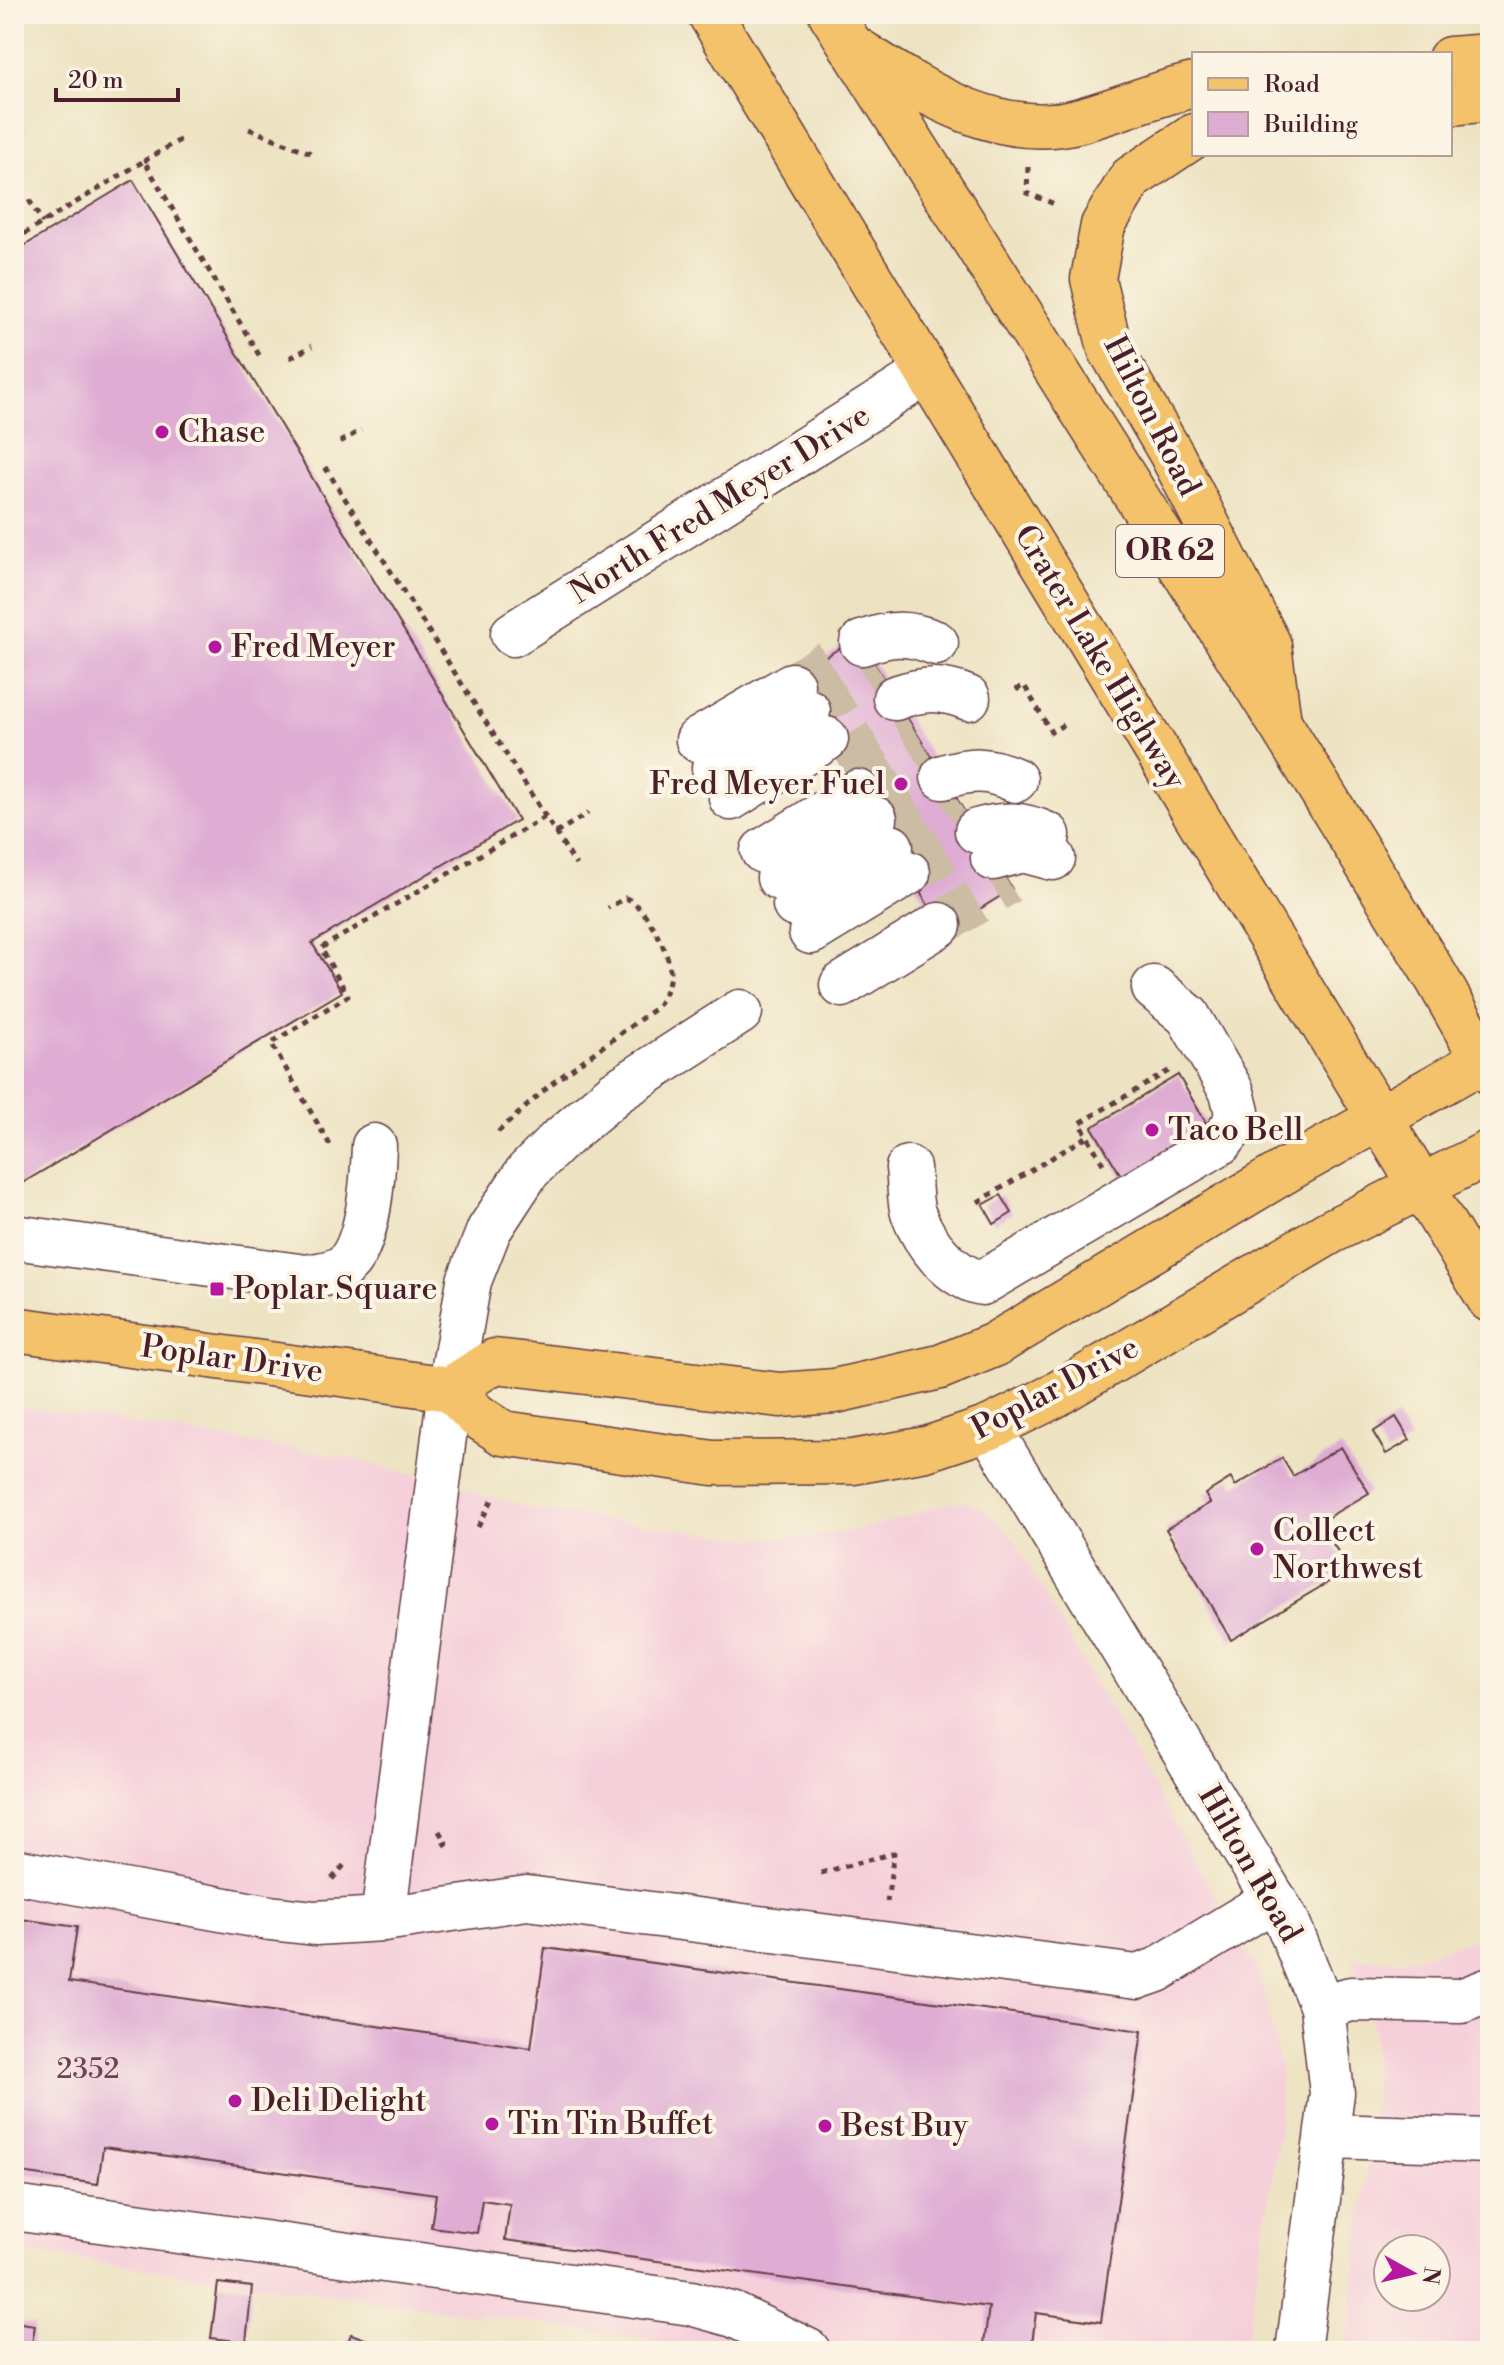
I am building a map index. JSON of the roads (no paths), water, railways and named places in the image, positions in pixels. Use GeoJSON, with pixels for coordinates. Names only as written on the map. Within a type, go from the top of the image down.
{"type":"FeatureCollection","features":[{"type":"Feature","properties":{"kind":"main road","name":"Crater Lake Highway"},"geometry":{"type":"LineString","coordinates":[[710,14],[1490,1300]]}},
{"type":"Feature","properties":{"kind":"main road"},"geometry":{"type":"LineString","coordinates":[[841,30],[957,107],[1031,126],[1075,122],[1192,86]]}},
{"type":"Feature","properties":{"kind":"main road","name":"OR 62"},"geometry":{"type":"LineString","coordinates":[[841,30],[1279,722],[1488,1063]]}},
{"type":"Feature","properties":{"kind":"main road"},"geometry":{"type":"LineString","coordinates":[[1452,59],[1490,56]]}},
{"type":"Feature","properties":{"kind":"main road"},"geometry":{"type":"LineString","coordinates":[[1452,103],[1490,99]]}},
{"type":"Feature","properties":{"kind":"main road","name":"Hilton Road"},"geometry":{"type":"LineString","coordinates":[[1192,137],[1131,178],[1103,225],[1093,279],[1110,349],[1172,455],[1269,645],[1279,722]]}},
{"type":"Feature","properties":{"kind":"main road","name":"Poplar Drive"},"geometry":{"type":"LineString","coordinates":[[450,1389],[495,1361],[780,1395],[835,1391],[926,1371],[994,1345],[1379,1118],[1488,1063]]}},
{"type":"Feature","properties":{"kind":"main road","name":"Poplar Drive"},"geometry":{"type":"LineString","coordinates":[[14,1329],[450,1389],[477,1416],[503,1433],[713,1463],[853,1462],[926,1449],[989,1428],[1052,1397],[1330,1232],[1490,1152]]}},
{"type":"Feature","properties":{"kind":"street","name":"North Fred Meyer Drive"},"geometry":{"type":"LineString","coordinates":[[513,634],[926,373]]}},
{"type":"Feature","properties":{"kind":"street"},"geometry":{"type":"LineString","coordinates":[[935,763],[939,714],[1004,765],[1037,874],[935,763],[908,659],[933,661],[1004,765],[1025,825],[1005,823],[935,763]]}},
{"type":"Feature","properties":{"kind":"street"},"geometry":{"type":"LineString","coordinates":[[935,763],[993,770],[1004,765]]}},
{"type":"Feature","properties":{"kind":"street"},"geometry":{"type":"LineString","coordinates":[[771,864],[866,806]]}},
{"type":"Feature","properties":{"kind":"street"},"geometry":{"type":"LineString","coordinates":[[771,864],[866,806]]}},
{"type":"Feature","properties":{"kind":"street"},"geometry":{"type":"LineString","coordinates":[[771,864],[866,806]]}},
{"type":"Feature","properties":{"kind":"street"},"geometry":{"type":"LineString","coordinates":[[771,864],[866,806]]}},
{"type":"Feature","properties":{"kind":"street"},"geometry":{"type":"LineString","coordinates":[[771,864],[866,806]]}},
{"type":"Feature","properties":{"kind":"street"},"geometry":{"type":"LineString","coordinates":[[908,1168],[913,1212],[930,1244],[955,1271],[982,1283],[1221,1142],[1234,1125],[1237,1112],[1232,1092],[1188,1016],[1154,988]]}},
{"type":"Feature","properties":{"kind":"street"},"geometry":{"type":"LineString","coordinates":[[383,1919],[450,1389],[469,1281],[489,1230],[527,1172],[616,1092],[740,1012]]}},
{"type":"Feature","properties":{"kind":"street"},"geometry":{"type":"LineString","coordinates":[[14,1237],[306,1277],[328,1273],[344,1266],[355,1253],[373,1189],[355,1150]]}},
{"type":"Feature","properties":{"kind":"street","name":"Hilton Road"},"geometry":{"type":"LineString","coordinates":[[989,1428],[1274,1899],[1308,1964],[1322,2007],[1332,2093],[1298,2351]]}},
{"type":"Feature","properties":{"kind":"street"},"geometry":{"type":"LineString","coordinates":[[14,1871],[270,1918],[315,1923],[383,1919],[527,1898],[1137,1977],[1157,1970],[1274,1899]]}},
{"type":"Feature","properties":{"kind":"street"},"geometry":{"type":"LineString","coordinates":[[1322,2007],[1351,1999],[1461,2001],[1490,1990]]}},
{"type":"Feature","properties":{"kind":"street"},"geometry":{"type":"LineString","coordinates":[[1328,2136],[1490,2141]]}},
{"type":"Feature","properties":{"kind":"street"},"geometry":{"type":"LineString","coordinates":[[14,2208],[691,2303],[734,2315],[808,2351]]}},
{"type":"Feature","properties":{"kind":"tunnel"},"geometry":{"type":"LineString","coordinates":[[792,685],[862,643]]}},
{"type":"Feature","properties":{"kind":"tunnel"},"geometry":{"type":"LineString","coordinates":[[808,711],[878,669]]}},
{"type":"Feature","properties":{"kind":"tunnel"},"geometry":{"type":"LineString","coordinates":[[841,765],[910,723]]}},
{"type":"Feature","properties":{"kind":"tunnel"},"geometry":{"type":"LineString","coordinates":[[858,792],[927,750]]}},
{"type":"Feature","properties":{"kind":"tunnel"},"geometry":{"type":"LineString","coordinates":[[875,819],[943,777]]}},
{"type":"Feature","properties":{"kind":"tunnel"},"geometry":{"type":"LineString","coordinates":[[891,847],[960,804]]}},
{"type":"Feature","properties":{"kind":"tunnel"},"geometry":{"type":"LineString","coordinates":[[908,873],[977,831]]}},
{"type":"Feature","properties":{"kind":"tunnel"},"geometry":{"type":"LineString","coordinates":[[939,925],[1008,882]]}},
{"type":"Feature","properties":{"kind":"place","name":"Chase"},"geometry":{"type":"Point","coordinates":[162,432]}},
{"type":"Feature","properties":{"kind":"place","name":"Fred Meyer"},"geometry":{"type":"Point","coordinates":[215,647]}},
{"type":"Feature","properties":{"kind":"place","name":"Fred Meyer Fuel"},"geometry":{"type":"Point","coordinates":[901,784]}},
{"type":"Feature","properties":{"kind":"place","name":"Taco Bell"},"geometry":{"type":"Point","coordinates":[1152,1130]}},
{"type":"Feature","properties":{"kind":"place","name":"Poplar Square"},"geometry":{"type":"Point","coordinates":[217,1289]}},
{"type":"Feature","properties":{"kind":"place","name":"Collect Northwest"},"geometry":{"type":"Point","coordinates":[1257,1549]}},
{"type":"Feature","properties":{"kind":"place","name":"Deli Delight"},"geometry":{"type":"Point","coordinates":[235,2101]}},
{"type":"Feature","properties":{"kind":"place","name":"Tin Tin Buffet"},"geometry":{"type":"Point","coordinates":[492,2124]}},
{"type":"Feature","properties":{"kind":"place","name":"Best Buy"},"geometry":{"type":"Point","coordinates":[825,2126]}}]}
